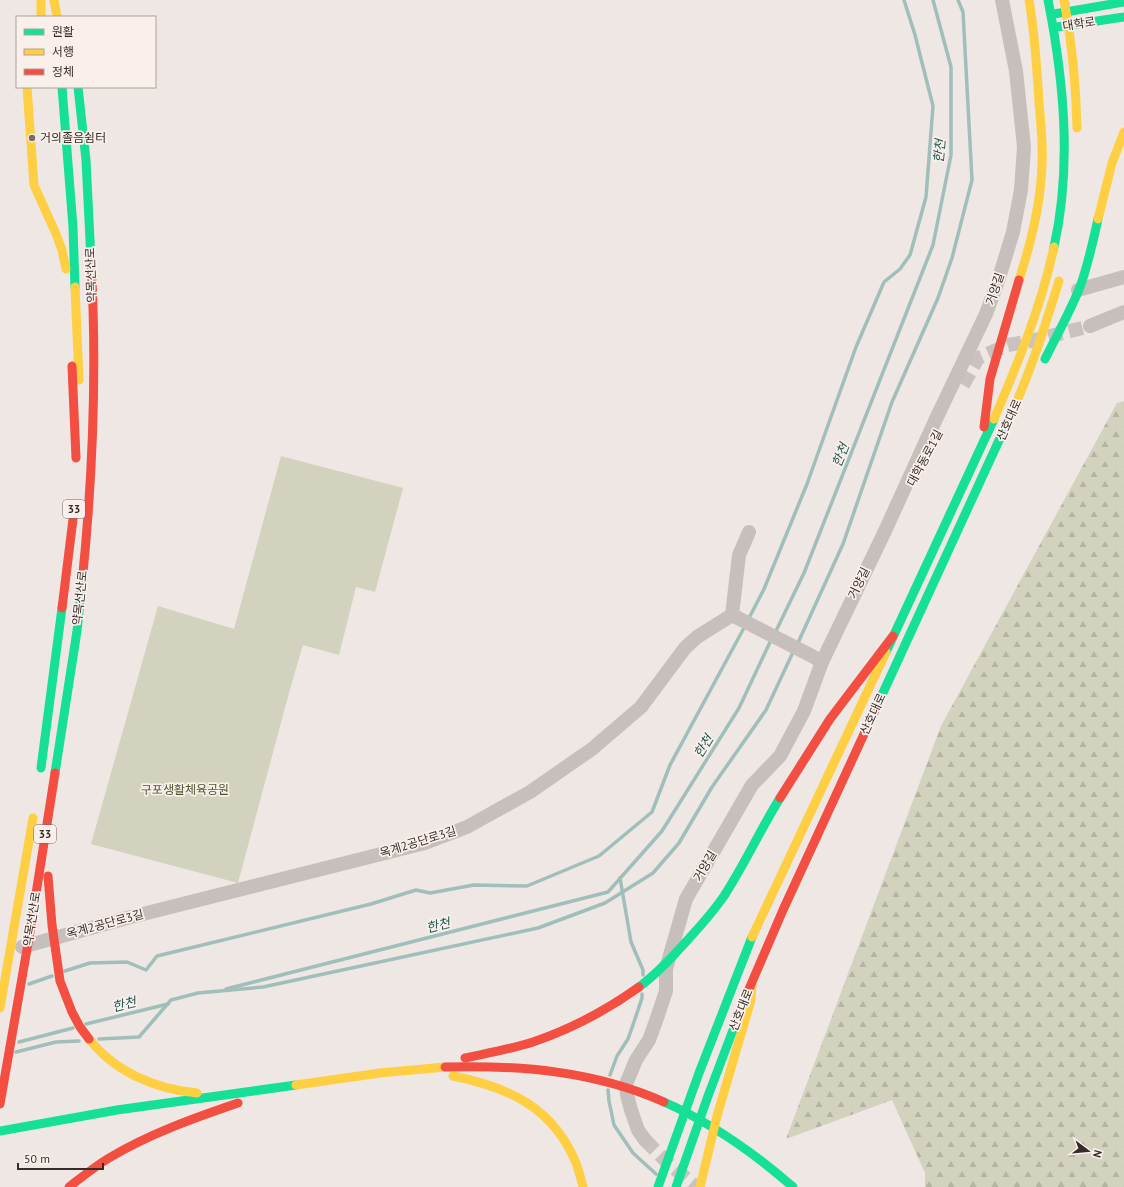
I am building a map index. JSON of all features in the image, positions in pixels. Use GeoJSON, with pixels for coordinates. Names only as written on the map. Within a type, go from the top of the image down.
{"type":"FeatureCollection","features":[{"type":"Feature","properties":{"kind":"main road"},"geometry":{"type":"LineString","coordinates":[[41,0],[41,16]]}},
{"type":"Feature","properties":{"kind":"main road"},"geometry":{"type":"LineString","coordinates":[[54,0],[57,16]]}},
{"type":"Feature","properties":{"kind":"main road"},"geometry":{"type":"LineString","coordinates":[[981,447],[990,379],[1030,245],[1038,201],[1042,164],[1034,31],[1028,0]]}},
{"type":"Feature","properties":{"kind":"main road","name":"산호대로"},"geometry":{"type":"LineString","coordinates":[[659,1184],[699,1073],[752,937],[784,865],[981,447],[1008,388],[1028,337],[1055,244],[1059,219],[1065,138],[1062,91],[1053,23],[1048,0]]}},
{"type":"Feature","properties":{"kind":"main road"},"geometry":{"type":"LineString","coordinates":[[1064,0],[1071,40],[1076,92],[1077,135]]}},
{"type":"Feature","properties":{"kind":"main road","name":"대학로"},"geometry":{"type":"LineString","coordinates":[[1031,17],[1124,2]]}},
{"type":"Feature","properties":{"kind":"main road","name":"대학로"},"geometry":{"type":"LineString","coordinates":[[1034,31],[1124,16]]}},
{"type":"Feature","properties":{"kind":"main road","name":"약목선산로"},"geometry":{"type":"LineString","coordinates":[[27,88],[34,185],[62,250],[67,274],[71,330],[76,462],[79,404],[74,243],[62,88]]}},
{"type":"Feature","properties":{"kind":"main road","name":"약목선산로"},"geometry":{"type":"LineString","coordinates":[[0,1104],[30,932],[77,631],[87,533],[94,406],[92,296],[86,160],[78,88]]}},
{"type":"Feature","properties":{"kind":"main road"},"geometry":{"type":"LineString","coordinates":[[1009,421],[1038,372],[1078,290],[1088,263],[1111,168],[1124,132]]}},
{"type":"Feature","properties":{"kind":"main road","name":"산호대로"},"geometry":{"type":"LineString","coordinates":[[676,1187],[729,1040],[752,983],[817,835],[1009,421],[1030,371],[1060,275]]}},
{"type":"Feature","properties":{"kind":"main road","name":"약목선산로"},"geometry":{"type":"LineString","coordinates":[[40,775],[74,506]]}},
{"type":"Feature","properties":{"kind":"main road"},"geometry":{"type":"LineString","coordinates":[[419,1068],[510,1047],[549,1036],[581,1022],[625,997],[651,978],[681,948],[724,896],[772,811],[830,719],[893,636]]}},
{"type":"Feature","properties":{"kind":"main road"},"geometry":{"type":"LineString","coordinates":[[61,735],[50,836],[48,874],[50,913],[59,973],[65,995],[73,1015],[89,1041],[100,1053],[123,1071],[142,1080],[166,1088],[191,1092],[232,1094]]}},
{"type":"Feature","properties":{"kind":"main road","name":"약목선산로"},"geometry":{"type":"LineString","coordinates":[[0,1008],[35,805]]}},
{"type":"Feature","properties":{"kind":"main road"},"geometry":{"type":"LineString","coordinates":[[700,1187],[717,1116],[751,1000],[752,983]]}},
{"type":"Feature","properties":{"kind":"main road"},"geometry":{"type":"LineString","coordinates":[[0,1131],[117,1110],[419,1068],[496,1066],[534,1068],[568,1078]]}},
{"type":"Feature","properties":{"kind":"main road"},"geometry":{"type":"LineString","coordinates":[[306,1093],[409,1078],[446,1075],[492,1074],[605,1081],[642,1092],[704,1122],[781,1187]]}},
{"type":"Feature","properties":{"kind":"main road"},"geometry":{"type":"LineString","coordinates":[[446,1075],[476,1080],[502,1088],[542,1113],[565,1142],[577,1167],[583,1187]]}},
{"type":"Feature","properties":{"kind":"main road"},"geometry":{"type":"LineString","coordinates":[[69,1187],[97,1165],[131,1145],[171,1127],[241,1103],[191,1110]]}},
{"type":"Feature","properties":{"kind":"main road"},"geometry":{"type":"LineString","coordinates":[[0,1138],[90,1124]]}},
{"type":"Feature","properties":{"kind":"main road"},"geometry":{"type":"LineString","coordinates":[[739,1150],[772,1168],[793,1187]]}},
{"type":"Feature","properties":{"kind":"street","name":"거양길"},"geometry":{"type":"LineString","coordinates":[[645,1140],[638,1130],[631,1110],[626,1084],[636,1060],[649,1040],[666,991],[666,969],[686,899],[752,785],[780,756],[804,711],[817,659],[885,531],[986,314],[1000,278],[1013,232],[1021,190],[1024,147],[1016,71],[1002,0]]}},
{"type":"Feature","properties":{"kind":"street"},"geometry":{"type":"LineString","coordinates":[[1078,290],[1124,277]]}},
{"type":"Feature","properties":{"kind":"street"},"geometry":{"type":"LineString","coordinates":[[1090,326],[1124,312]]}},
{"type":"Feature","properties":{"kind":"street","name":"대학동로1길"},"geometry":{"type":"LineString","coordinates":[[885,531],[934,442],[963,385]]}},
{"type":"Feature","properties":{"kind":"street"},"geometry":{"type":"LineString","coordinates":[[749,532],[739,555],[735,617],[817,659]]}},
{"type":"Feature","properties":{"kind":"street","name":"옥계2공단로3길"},"geometry":{"type":"LineString","coordinates":[[0,952],[127,918],[425,843],[467,827],[530,792],[592,749],[641,707],[685,648],[697,637],[735,617]]}},
{"type":"Feature","properties":{"kind":"green space"},"geometry":{"type":"Polygon","coordinates":[[[1124,401],[1124,1187],[925,1187],[925,1173],[892,1100],[786,1139],[941,726],[1117,403],[1124,401]]]}},
{"type":"Feature","properties":{"kind":"green space","name":"구포생활체육공원"},"geometry":{"type":"Polygon","coordinates":[[[281,456],[403,488],[375,592],[356,587],[339,655],[303,645],[238,883],[91,844],[158,606],[234,629],[281,456]]]}},
{"type":"Feature","properties":{"kind":"waterway"},"geometry":{"type":"LineString","coordinates":[[748,620],[764,589],[807,484],[856,347],[884,282],[900,269],[910,255],[926,197],[933,106],[915,35],[904,0]]}},
{"type":"Feature","properties":{"kind":"waterway","name":"한천"},"geometry":{"type":"LineString","coordinates":[[775,633],[804,573],[933,245],[951,155],[951,67],[933,0]]}},
{"type":"Feature","properties":{"kind":"waterway"},"geometry":{"type":"LineString","coordinates":[[797,645],[843,544],[892,402],[938,298],[952,258],[972,180],[963,12],[958,0]]}},
{"type":"Feature","properties":{"kind":"waterway"},"geometry":{"type":"LineString","coordinates":[[65,971],[90,963],[127,962],[146,970],[157,956],[371,904],[416,890],[430,893],[474,885],[527,886],[599,856],[652,812],[670,765],[745,626]]}},
{"type":"Feature","properties":{"kind":"waterway","name":"한천"},"geometry":{"type":"LineString","coordinates":[[226,989],[608,892],[662,831],[739,708],[772,638]]}},
{"type":"Feature","properties":{"kind":"waterway"},"geometry":{"type":"LineString","coordinates":[[99,1039],[139,1037],[171,1000],[198,993],[263,987],[538,928],[605,903],[653,873],[679,843],[712,787],[766,710],[794,650]]}},
{"type":"Feature","properties":{"kind":"waterway"},"geometry":{"type":"LineString","coordinates":[[620,878],[631,942],[643,970],[643,975]]}},
{"type":"Feature","properties":{"kind":"waterway"},"geometry":{"type":"LineString","coordinates":[[29,984],[52,976]]}},
{"type":"Feature","properties":{"kind":"waterway"},"geometry":{"type":"LineString","coordinates":[[610,1075],[617,1056],[628,1039],[642,994]]}},
{"type":"Feature","properties":{"kind":"waterway","name":"한천"},"geometry":{"type":"LineString","coordinates":[[86,1024],[168,1004]]}},
{"type":"Feature","properties":{"kind":"waterway","name":"한천"},"geometry":{"type":"LineString","coordinates":[[19,1042],[73,1028]]}},
{"type":"Feature","properties":{"kind":"waterway"},"geometry":{"type":"LineString","coordinates":[[16,1052],[56,1042],[79,1041]]}},
{"type":"Feature","properties":{"kind":"waterway"},"geometry":{"type":"LineString","coordinates":[[608,1090],[614,1125],[633,1153],[656,1174]]}},
{"type":"Feature","properties":{"kind":"tunnel"},"geometry":{"type":"LineString","coordinates":[[963,385],[978,358],[1008,345],[1031,341],[1090,326]]}},
{"type":"Feature","properties":{"kind":"tunnel"},"geometry":{"type":"LineString","coordinates":[[645,1140],[696,1187]]}},
{"type":"Feature","properties":{"kind":"traffic: fast"},"geometry":{"type":"LineString","coordinates":[[1048,0],[1058,61],[1064,124],[1063,186],[1060,216],[1054,247]]}},
{"type":"Feature","properties":{"kind":"traffic: fast"},"geometry":{"type":"LineString","coordinates":[[1054,14],[1124,2]]}},
{"type":"Feature","properties":{"kind":"traffic: fast"},"geometry":{"type":"LineString","coordinates":[[1057,27],[1124,17]]}},
{"type":"Feature","properties":{"kind":"traffic: fast"},"geometry":{"type":"LineString","coordinates":[[62,88],[73,227],[75,287]]}},
{"type":"Feature","properties":{"kind":"traffic: fast"},"geometry":{"type":"LineString","coordinates":[[78,88],[86,160],[91,260]]}},
{"type":"Feature","properties":{"kind":"traffic: fast"},"geometry":{"type":"LineString","coordinates":[[1045,359],[1080,287],[1088,262],[1098,219]]}},
{"type":"Feature","properties":{"kind":"traffic: fast"},"geometry":{"type":"LineString","coordinates":[[886,652],[994,419]]}},
{"type":"Feature","properties":{"kind":"traffic: fast"},"geometry":{"type":"LineString","coordinates":[[876,708],[1007,423]]}},
{"type":"Feature","properties":{"kind":"traffic: fast"},"geometry":{"type":"LineString","coordinates":[[55,773],[77,631],[82,583]]}},
{"type":"Feature","properties":{"kind":"traffic: fast"},"geometry":{"type":"LineString","coordinates":[[41,768],[62,608]]}},
{"type":"Feature","properties":{"kind":"traffic: fast"},"geometry":{"type":"LineString","coordinates":[[639,987],[674,955],[721,901],[739,872],[780,798]]}},
{"type":"Feature","properties":{"kind":"traffic: fast"},"geometry":{"type":"LineString","coordinates":[[658,1187],[699,1073],[752,937]]}},
{"type":"Feature","properties":{"kind":"traffic: fast"},"geometry":{"type":"LineString","coordinates":[[676,1187],[733,1030]]}},
{"type":"Feature","properties":{"kind":"traffic: fast"},"geometry":{"type":"LineString","coordinates":[[0,1131],[117,1110],[296,1085]]}},
{"type":"Feature","properties":{"kind":"traffic: fast"},"geometry":{"type":"LineString","coordinates":[[664,1102],[716,1129],[763,1162],[793,1187]]}},
{"type":"Feature","properties":{"kind":"traffic: slow"},"geometry":{"type":"LineString","coordinates":[[41,0],[41,16]]}},
{"type":"Feature","properties":{"kind":"traffic: slow"},"geometry":{"type":"LineString","coordinates":[[54,0],[57,16]]}},
{"type":"Feature","properties":{"kind":"traffic: slow"},"geometry":{"type":"LineString","coordinates":[[1019,280],[1035,223],[1040,194],[1042,164],[1042,134],[1037,64],[1029,0]]}},
{"type":"Feature","properties":{"kind":"traffic: slow"},"geometry":{"type":"LineString","coordinates":[[1064,0],[1073,64],[1077,128]]}},
{"type":"Feature","properties":{"kind":"traffic: slow"},"geometry":{"type":"LineString","coordinates":[[27,88],[34,185],[56,234],[62,250],[66,269]]}},
{"type":"Feature","properties":{"kind":"traffic: slow"},"geometry":{"type":"LineString","coordinates":[[1098,219],[1112,163],[1124,132]]}},
{"type":"Feature","properties":{"kind":"traffic: slow"},"geometry":{"type":"LineString","coordinates":[[994,419],[1036,313],[1054,247]]}},
{"type":"Feature","properties":{"kind":"traffic: slow"},"geometry":{"type":"LineString","coordinates":[[1007,423],[1029,371],[1059,281]]}},
{"type":"Feature","properties":{"kind":"traffic: slow"},"geometry":{"type":"LineString","coordinates":[[75,287],[79,380]]}},
{"type":"Feature","properties":{"kind":"traffic: slow"},"geometry":{"type":"LineString","coordinates":[[752,937],[886,652]]}},
{"type":"Feature","properties":{"kind":"traffic: slow"},"geometry":{"type":"LineString","coordinates":[[0,1008],[33,818]]}},
{"type":"Feature","properties":{"kind":"traffic: slow"},"geometry":{"type":"LineString","coordinates":[[700,1187],[717,1116],[751,1000],[752,983]]}},
{"type":"Feature","properties":{"kind":"traffic: slow"},"geometry":{"type":"LineString","coordinates":[[89,1039],[99,1051],[111,1061],[137,1077],[166,1088],[197,1093]]}},
{"type":"Feature","properties":{"kind":"traffic: slow"},"geometry":{"type":"LineString","coordinates":[[296,1085],[380,1073],[445,1067]]}},
{"type":"Feature","properties":{"kind":"traffic: slow"},"geometry":{"type":"LineString","coordinates":[[453,1076],[492,1086],[526,1103],[541,1114],[555,1127],[566,1144],[576,1163],[583,1187]]}},
{"type":"Feature","properties":{"kind":"traffic: jam"},"geometry":{"type":"LineString","coordinates":[[82,583],[89,502],[93,422],[94,341],[91,260]]}},
{"type":"Feature","properties":{"kind":"traffic: jam"},"geometry":{"type":"LineString","coordinates":[[984,427],[990,379],[1019,280]]}},
{"type":"Feature","properties":{"kind":"traffic: jam"},"geometry":{"type":"LineString","coordinates":[[72,366],[76,458]]}},
{"type":"Feature","properties":{"kind":"traffic: jam"},"geometry":{"type":"LineString","coordinates":[[62,608],[74,511]]}},
{"type":"Feature","properties":{"kind":"traffic: jam"},"geometry":{"type":"LineString","coordinates":[[780,798],[830,719],[893,636]]}},
{"type":"Feature","properties":{"kind":"traffic: jam"},"geometry":{"type":"LineString","coordinates":[[746,996],[783,910],[876,708]]}},
{"type":"Feature","properties":{"kind":"traffic: jam"},"geometry":{"type":"LineString","coordinates":[[0,1104],[30,932],[55,773]]}},
{"type":"Feature","properties":{"kind":"traffic: jam"},"geometry":{"type":"LineString","coordinates":[[48,876],[52,925],[60,981],[72,1012],[80,1027],[89,1039]]}},
{"type":"Feature","properties":{"kind":"traffic: jam"},"geometry":{"type":"LineString","coordinates":[[465,1058],[516,1047],[547,1037],[588,1018],[639,987]]}},
{"type":"Feature","properties":{"kind":"traffic: jam"},"geometry":{"type":"LineString","coordinates":[[445,1067],[501,1067],[557,1072],[611,1083],[664,1102]]}},
{"type":"Feature","properties":{"kind":"traffic: jam"},"geometry":{"type":"LineString","coordinates":[[69,1187],[104,1161],[140,1141],[188,1121],[238,1103]]}},
{"type":"Feature","properties":{"kind":"place","name":"거의졸음쉼터"},"geometry":{"type":"Point","coordinates":[32,138]}}]}
